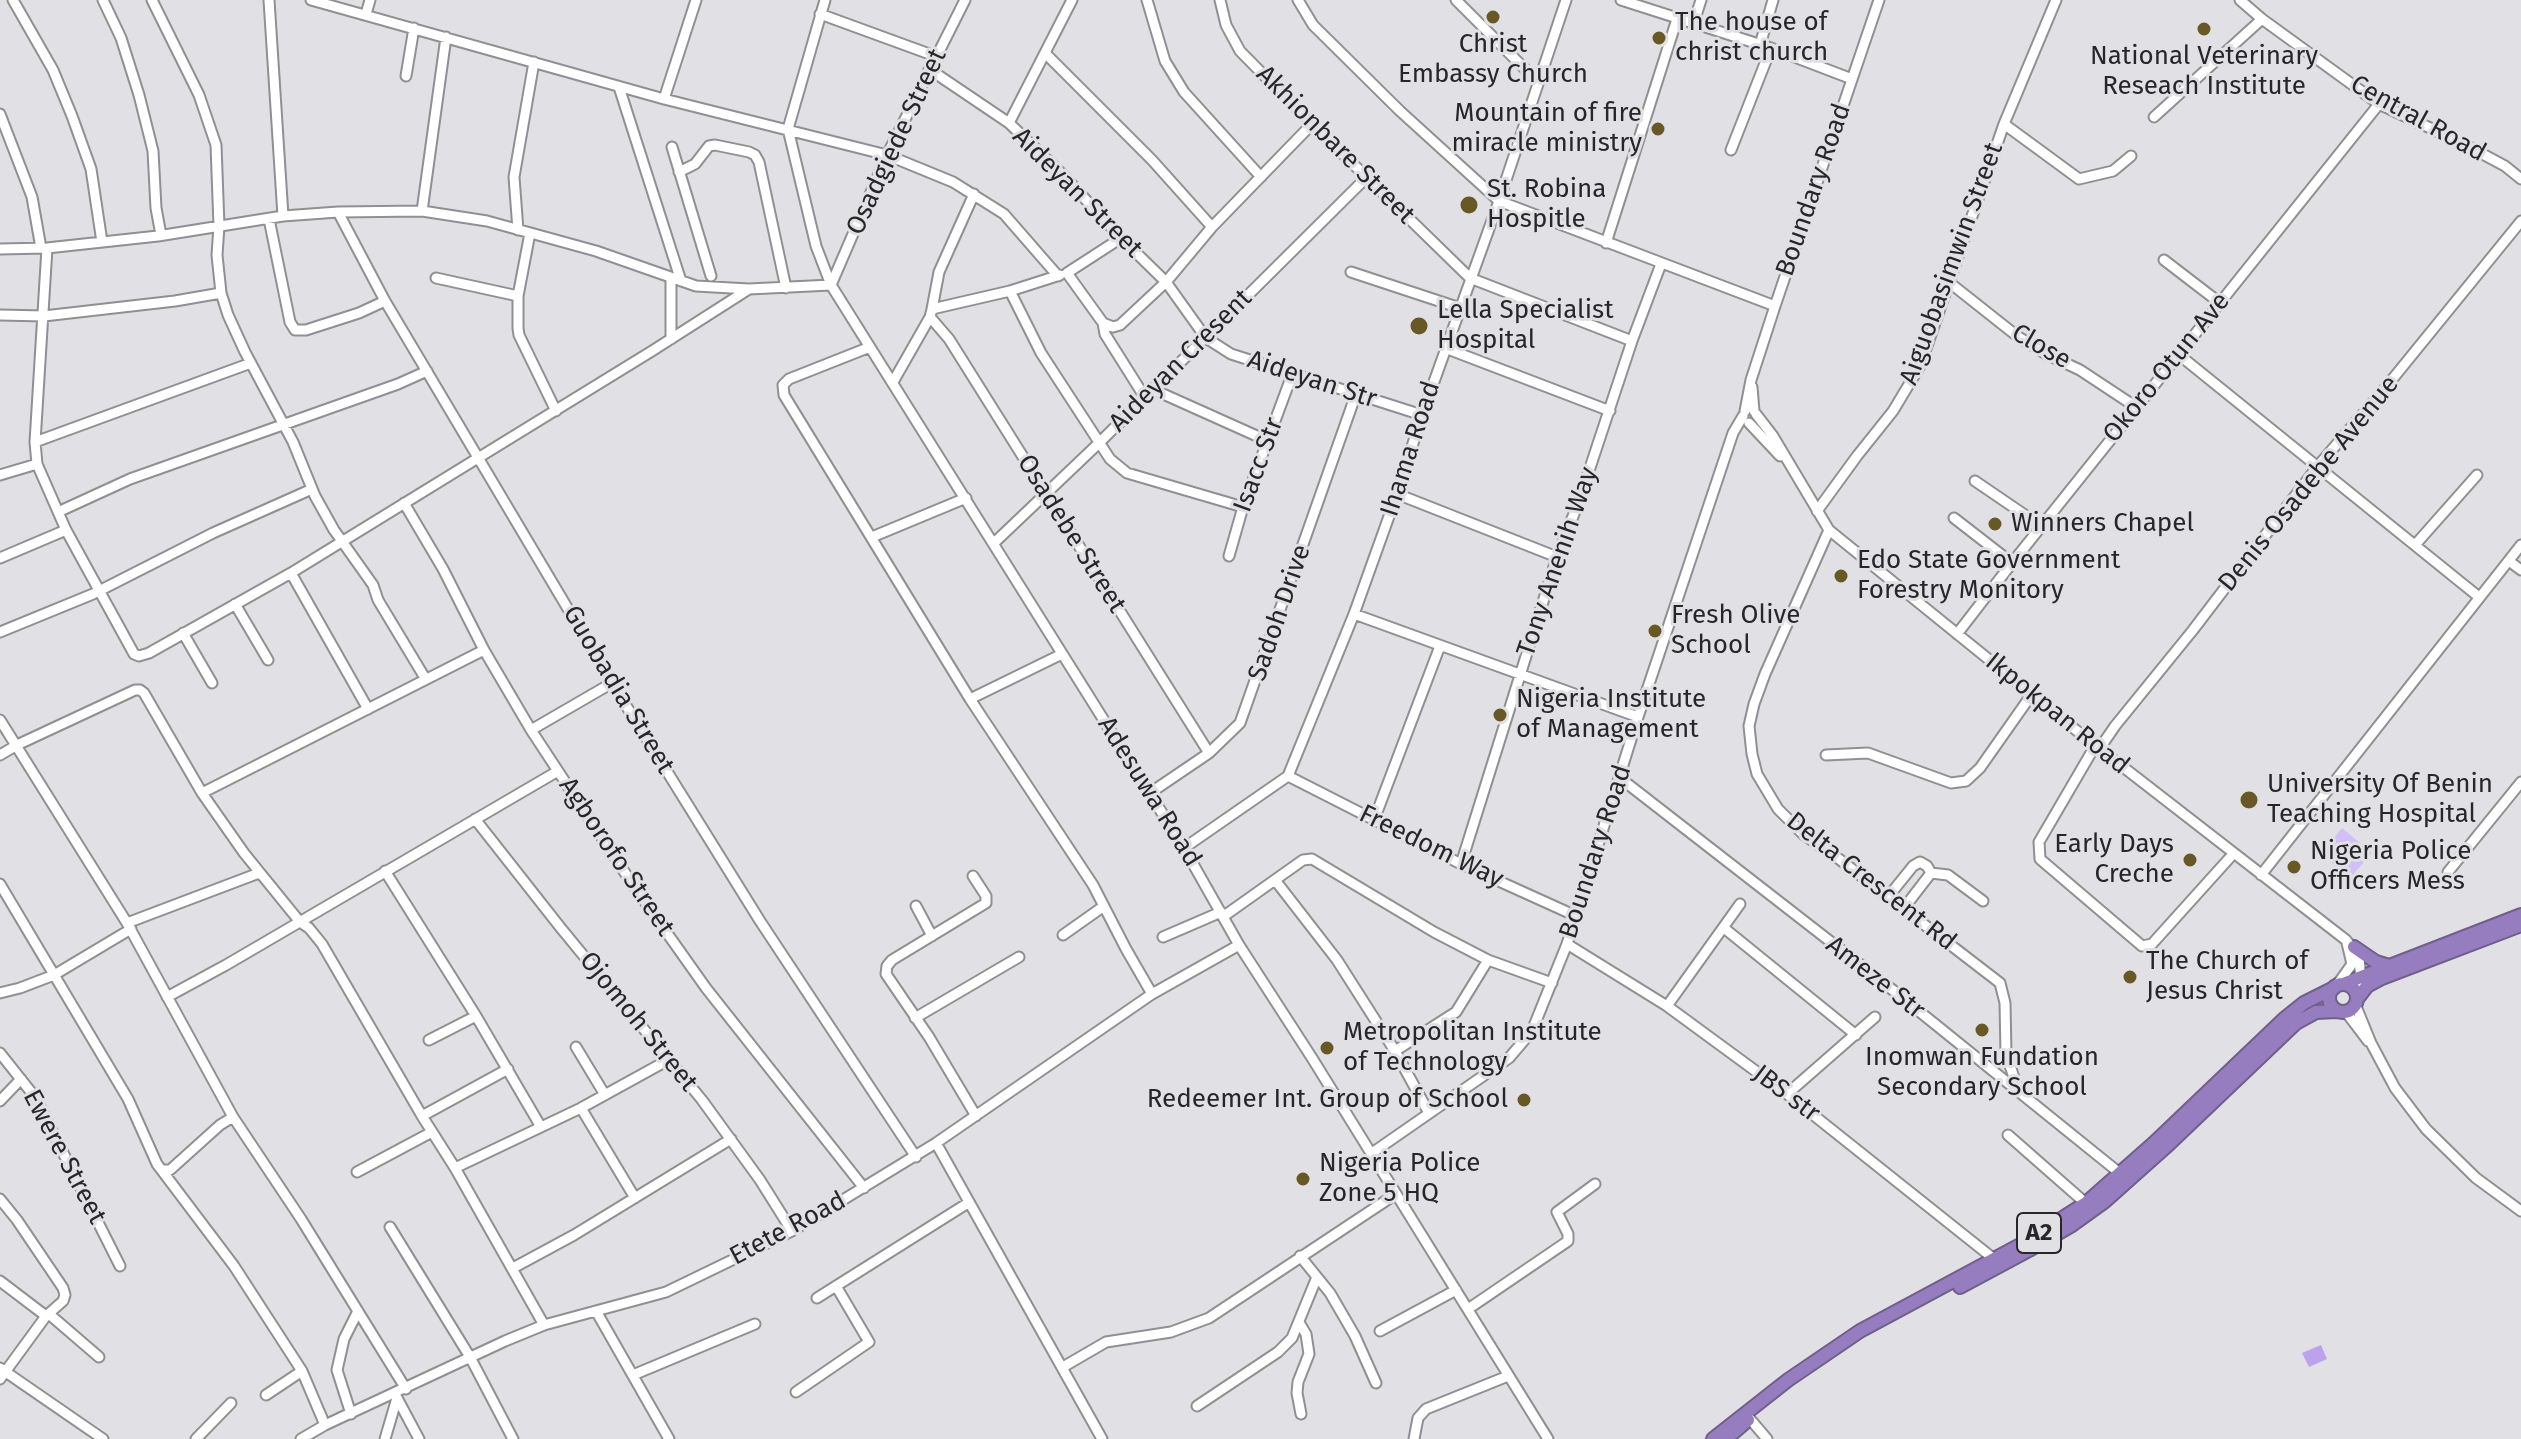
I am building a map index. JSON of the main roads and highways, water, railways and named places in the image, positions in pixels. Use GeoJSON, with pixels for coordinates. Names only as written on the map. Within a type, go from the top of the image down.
{"type":"FeatureCollection","features":[{"type":"Feature","properties":{"kind":"highway","name":"A2"},"geometry":{"type":"LineString","coordinates":[[2124,1177],[2304,1003],[2362,976],[2521,915]]}},
{"type":"Feature","properties":{"kind":"highway","name":"A2"},"geometry":{"type":"LineString","coordinates":[[1726,1439],[1868,1335],[2029,1250],[2169,1144],[2296,1023],[2316,1012],[2351,1004],[2382,978],[2521,925]]}},
{"type":"Feature","properties":{"kind":"highway"},"geometry":{"type":"LineString","coordinates":[[2350,944],[2376,962],[2389,966]]}},
{"type":"Feature","properties":{"kind":"highway"},"geometry":{"type":"LineString","coordinates":[[2338,986],[2354,990],[2351,1004],[2329,1000],[2338,986]]}},
{"type":"Feature","properties":{"kind":"highway","name":"A2"},"geometry":{"type":"LineString","coordinates":[[1713,1439],[1788,1380],[1860,1331],[2089,1206]]}},
{"type":"Feature","properties":{"kind":"place","name":"Christ Embassy Church"},"geometry":{"type":"Point","coordinates":[1493,17]}},
{"type":"Feature","properties":{"kind":"place","name":"National Veterinary Reseach Institute"},"geometry":{"type":"Point","coordinates":[2204,29]}},
{"type":"Feature","properties":{"kind":"place","name":"The house of christ church"},"geometry":{"type":"Point","coordinates":[1659,38]}},
{"type":"Feature","properties":{"kind":"place","name":"Mountain of fire miracle ministry"},"geometry":{"type":"Point","coordinates":[1658,129]}},
{"type":"Feature","properties":{"kind":"place","name":"St. Robina Hospitle"},"geometry":{"type":"Point","coordinates":[1469,205]}},
{"type":"Feature","properties":{"kind":"place","name":"Lella Specialist Hospital"},"geometry":{"type":"Point","coordinates":[1419,326]}},
{"type":"Feature","properties":{"kind":"place","name":"Winners Chapel"},"geometry":{"type":"Point","coordinates":[1995,524]}},
{"type":"Feature","properties":{"kind":"place","name":"Edo State Government Forestry Monitory"},"geometry":{"type":"Point","coordinates":[1841,576]}},
{"type":"Feature","properties":{"kind":"place","name":"Fresh Olive School"},"geometry":{"type":"Point","coordinates":[1655,631]}},
{"type":"Feature","properties":{"kind":"place","name":"Nigeria Institute of Management"},"geometry":{"type":"Point","coordinates":[1500,715]}},
{"type":"Feature","properties":{"kind":"place","name":"University Of Benin Teaching Hospital"},"geometry":{"type":"Point","coordinates":[2249,800]}},
{"type":"Feature","properties":{"kind":"place","name":"Early Days Creche"},"geometry":{"type":"Point","coordinates":[2190,860]}},
{"type":"Feature","properties":{"kind":"place","name":"Nigeria Police Officers Mess"},"geometry":{"type":"Point","coordinates":[2294,867]}},
{"type":"Feature","properties":{"kind":"place","name":"The Church of Jesus Christ"},"geometry":{"type":"Point","coordinates":[2130,977]}},
{"type":"Feature","properties":{"kind":"place","name":"Inomwan Fundation Secondary School"},"geometry":{"type":"Point","coordinates":[1982,1030]}},
{"type":"Feature","properties":{"kind":"place","name":"Metropolitan Institute of Technology"},"geometry":{"type":"Point","coordinates":[1327,1048]}},
{"type":"Feature","properties":{"kind":"place","name":"Redeemer Int. Group of School"},"geometry":{"type":"Point","coordinates":[1524,1100]}},
{"type":"Feature","properties":{"kind":"place","name":"Nigeria Police Zone 5 HQ"},"geometry":{"type":"Point","coordinates":[1303,1179]}}]}
